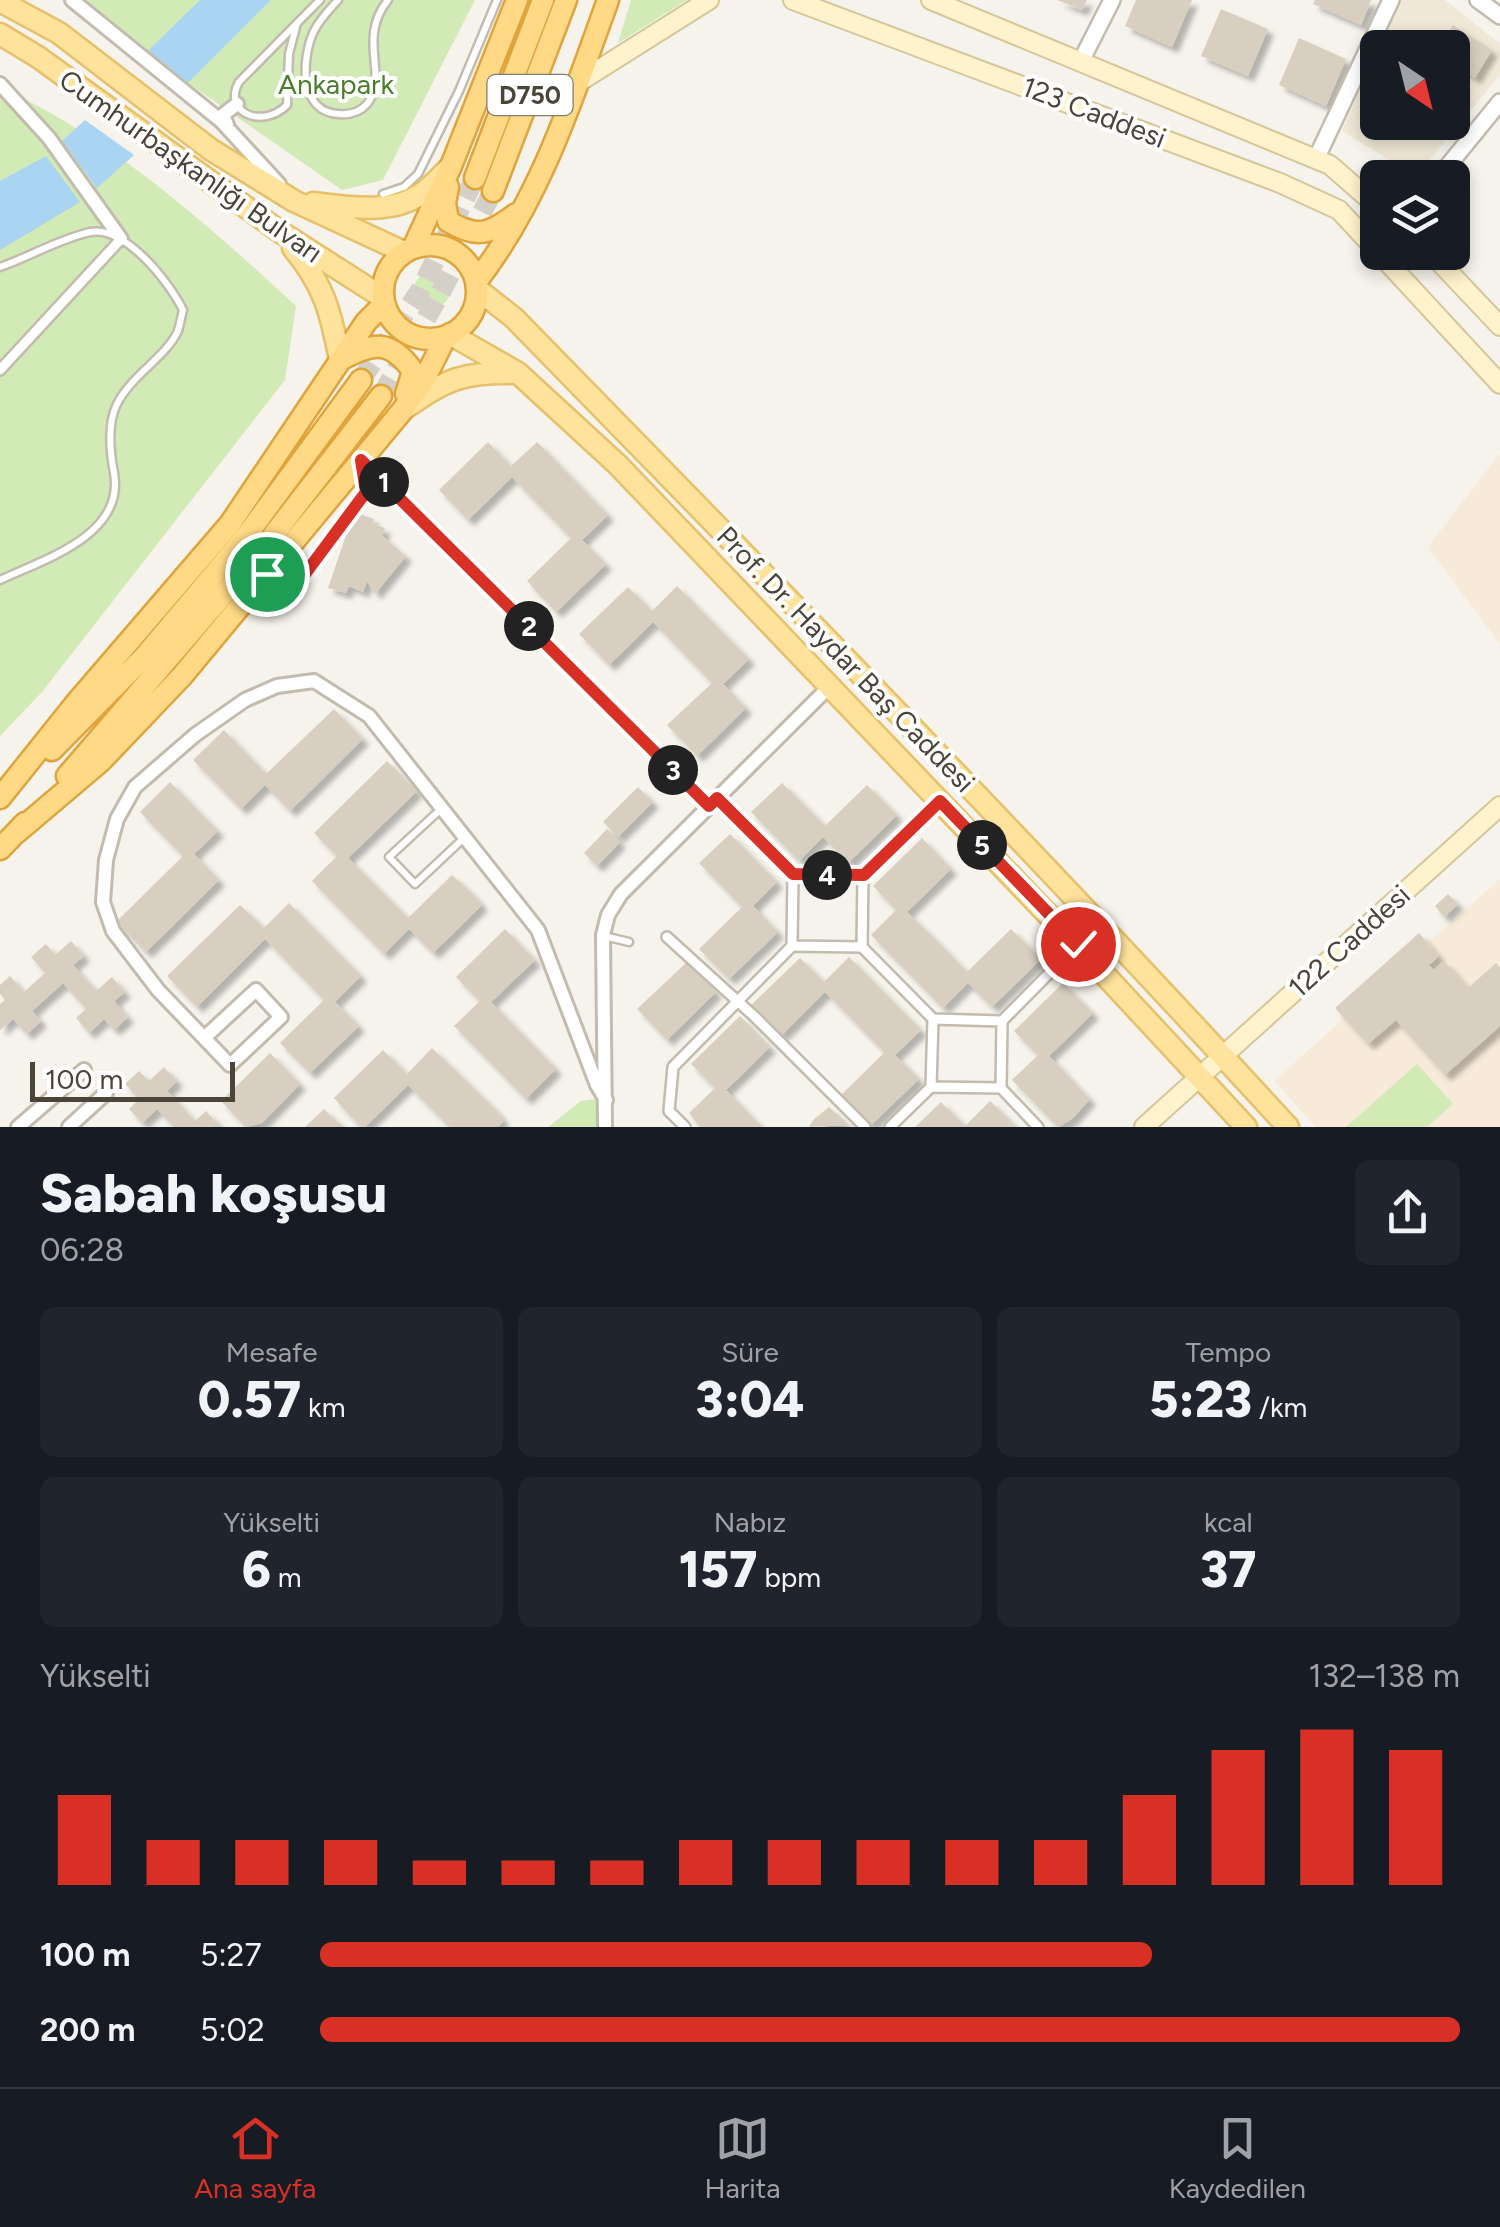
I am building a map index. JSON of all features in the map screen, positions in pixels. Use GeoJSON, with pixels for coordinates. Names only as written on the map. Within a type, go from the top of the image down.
{"type":"FeatureCollection","features":[{"type":"Feature","properties":{"kind":"highway"},"geometry":{"type":"LineString","coordinates":[[517,0],[452,166],[409,249],[389,266],[383,282],[383,301],[394,323],[404,332],[432,339],[448,335],[470,318],[477,286],[524,207],[579,82],[608,0]]}},
{"type":"Feature","properties":{"kind":"highway","name":"D750"},"geometry":{"type":"LineString","coordinates":[[476,178],[543,0]]}},
{"type":"Feature","properties":{"kind":"highway","name":"D750"},"geometry":{"type":"LineString","coordinates":[[494,191],[566,0]]}},
{"type":"Feature","properties":{"kind":"highway"},"geometry":{"type":"LineString","coordinates":[[452,166],[445,204],[448,221],[466,231],[494,232],[524,207]]}},
{"type":"Feature","properties":{"kind":"highway"},"geometry":{"type":"LineString","coordinates":[[409,249],[428,244],[456,252],[467,262],[477,286]]}},
{"type":"Feature","properties":{"kind":"highway"},"geometry":{"type":"LineString","coordinates":[[0,800],[76,703],[230,524],[383,301]]}},
{"type":"Feature","properties":{"kind":"highway"},"geometry":{"type":"LineString","coordinates":[[16,833],[101,760],[182,676],[402,411],[448,335]]}},
{"type":"Feature","properties":{"kind":"highway"},"geometry":{"type":"LineString","coordinates":[[340,360],[370,347],[389,347],[400,352],[413,371],[402,411]]}},
{"type":"Feature","properties":{"kind":"highway"},"geometry":{"type":"LineString","coordinates":[[0,800],[145,656],[246,535],[361,380]]}},
{"type":"Feature","properties":{"kind":"highway"},"geometry":{"type":"LineString","coordinates":[[0,850],[239,577],[381,396]]}},
{"type":"Feature","properties":{"kind":"main road","name":"Cumhurbaşkanlığı Bulvarı"},"geometry":{"type":"LineString","coordinates":[[0,0],[59,33],[171,122],[295,201],[409,249]]}},
{"type":"Feature","properties":{"kind":"main road"},"geometry":{"type":"LineString","coordinates":[[579,82],[709,0]]}},
{"type":"Feature","properties":{"kind":"main road","name":"123 Caddesi"},"geometry":{"type":"LineString","coordinates":[[793,0],[1280,182],[1339,210],[1360,233]]}},
{"type":"Feature","properties":{"kind":"main road","name":"123 Caddesi"},"geometry":{"type":"LineString","coordinates":[[931,0],[1330,165],[1360,191]]}},
{"type":"Feature","properties":{"kind":"main road","name":"Cumhurbaşkanlığı Bulvarı"},"geometry":{"type":"LineString","coordinates":[[0,34],[383,301]]}},
{"type":"Feature","properties":{"kind":"main road"},"geometry":{"type":"LineString","coordinates":[[295,201],[347,207],[401,204],[420,196],[452,166]]}},
{"type":"Feature","properties":{"kind":"main road"},"geometry":{"type":"LineString","coordinates":[[279,231],[312,271],[324,294],[340,360]]}},
{"type":"Feature","properties":{"kind":"main road","name":"123 Caddesi"},"geometry":{"type":"LineString","coordinates":[[1395,270],[1500,384]]}},
{"type":"Feature","properties":{"kind":"main road"},"geometry":{"type":"LineString","coordinates":[[1447,270],[1500,326]]}},
{"type":"Feature","properties":{"kind":"main road","name":"Prof. Dr. Haydar Baş Caddesi"},"geometry":{"type":"LineString","coordinates":[[477,286],[514,318],[837,648],[1288,1127]]}},
{"type":"Feature","properties":{"kind":"main road","name":"Prof. Dr. Haydar Baş Caddesi"},"geometry":{"type":"LineString","coordinates":[[448,335],[518,373],[618,465],[1078,944],[1246,1127]]}},
{"type":"Feature","properties":{"kind":"main road"},"geometry":{"type":"LineString","coordinates":[[402,411],[434,387],[457,376],[518,373]]}},
{"type":"Feature","properties":{"kind":"main road","name":"122 Caddesi"},"geometry":{"type":"LineString","coordinates":[[1144,1127],[1500,806]]}},
{"type":"Feature","properties":{"kind":"street"},"geometry":{"type":"LineString","coordinates":[[72,0],[230,132],[295,201]]}},
{"type":"Feature","properties":{"kind":"street"},"geometry":{"type":"LineString","coordinates":[[1081,61],[1112,0]]}},
{"type":"Feature","properties":{"kind":"street"},"geometry":{"type":"LineString","coordinates":[[1316,159],[1391,0]]}},
{"type":"Feature","properties":{"kind":"street"},"geometry":{"type":"LineString","coordinates":[[1478,0],[1500,16]]}},
{"type":"Feature","properties":{"kind":"street"},"geometry":{"type":"LineString","coordinates":[[0,370],[122,239],[48,138],[3,92]]}},
{"type":"Feature","properties":{"kind":"street"},"geometry":{"type":"LineString","coordinates":[[1453,160],[1500,102]]}},
{"type":"Feature","properties":{"kind":"street"},"geometry":{"type":"LineString","coordinates":[[230,132],[223,114],[237,104]]}},
{"type":"Feature","properties":{"kind":"street"},"geometry":{"type":"LineString","coordinates":[[361,460],[713,802],[793,874],[864,875]]}},
{"type":"Feature","properties":{"kind":"street"},"geometry":{"type":"LineString","coordinates":[[204,1038],[256,990],[281,1017],[230,1065],[204,1038],[158,990],[113,931],[103,902],[106,860],[117,820],[135,787],[195,735],[245,700],[277,686],[314,681],[369,716],[538,930],[606,1100]]}},
{"type":"Feature","properties":{"kind":"street"},"geometry":{"type":"LineString","coordinates":[[605,1127],[603,936],[608,915],[621,894],[830,686]]}},
{"type":"Feature","properties":{"kind":"street"},"geometry":{"type":"LineString","coordinates":[[862,947],[864,875],[940,801]]}},
{"type":"Feature","properties":{"kind":"street"},"geometry":{"type":"LineString","coordinates":[[685,1127],[669,1111],[673,1066],[792,946],[793,874]]}},
{"type":"Feature","properties":{"kind":"street"},"geometry":{"type":"LineString","coordinates":[[667,937],[865,1127]]}},
{"type":"Feature","properties":{"kind":"street"},"geometry":{"type":"LineString","coordinates":[[1038,1127],[1001,1088],[1002,1020],[1078,944]]}},
{"type":"Feature","properties":{"kind":"street"},"geometry":{"type":"LineString","coordinates":[[792,946],[862,947],[933,1019],[1002,1020]]}},
{"type":"Feature","properties":{"kind":"street"},"geometry":{"type":"LineString","coordinates":[[890,1127],[932,1086],[933,1019]]}},
{"type":"Feature","properties":{"kind":"street"},"geometry":{"type":"LineString","coordinates":[[18,1127],[84,1070]]}},
{"type":"Feature","properties":{"kind":"street"},"geometry":{"type":"LineString","coordinates":[[932,1086],[1001,1088]]}},
{"type":"Feature","properties":{"kind":"street"},"geometry":{"type":"LineString","coordinates":[[68,1127],[106,1093]]}},
{"type":"Feature","properties":{"kind":"lane"},"geometry":{"type":"LineString","coordinates":[[297,22],[289,54],[287,105],[277,115],[266,118],[249,115],[237,104],[234,90],[297,22],[320,0]]}},
{"type":"Feature","properties":{"kind":"lane"},"geometry":{"type":"LineString","coordinates":[[338,0],[315,30],[305,73],[310,96],[330,114],[361,110],[370,101],[375,72],[372,33],[378,13],[388,0]]}},
{"type":"Feature","properties":{"kind":"lane"},"geometry":{"type":"LineString","coordinates":[[383,194],[404,187],[418,174],[460,91],[497,0]]}},
{"type":"Feature","properties":{"kind":"lane"},"geometry":{"type":"LineString","coordinates":[[0,267],[93,231],[122,239],[170,285],[183,310],[176,335],[126,388],[114,409],[110,449],[116,483],[112,509],[84,539],[0,580]]}},
{"type":"Feature","properties":{"kind":"lane"},"geometry":{"type":"LineString","coordinates":[[442,808],[390,857],[415,884],[464,837]]}},
{"type":"Feature","properties":{"kind":"lane"},"geometry":{"type":"LineString","coordinates":[[603,936],[629,942]]}},
{"type":"Feature","properties":{"kind":"shaded area"},"geometry":{"type":"Polygon","coordinates":[[[1401,0],[1445,0],[1500,44],[1500,75],[1470,111],[1470,30],[1388,30],[1401,0]]]}},
{"type":"Feature","properties":{"kind":"shaded area"},"geometry":{"type":"Polygon","coordinates":[[[1360,90],[1360,140],[1446,140],[1429,160],[1390,160],[1342,131],[1360,90]]]}},
{"type":"Feature","properties":{"kind":"shaded area"},"geometry":{"type":"Polygon","coordinates":[[[1500,453],[1500,644],[1428,547],[1500,453]]]}},
{"type":"Feature","properties":{"kind":"shaded area"},"geometry":{"type":"Polygon","coordinates":[[[1500,879],[1500,1127],[1316,1127],[1274,1081],[1500,879]]]}},
{"type":"Feature","properties":{"kind":"green space","name":"Ankapark"},"geometry":{"type":"Polygon","coordinates":[[[86,0],[475,0],[383,180],[342,190],[188,83],[86,0]]]}},
{"type":"Feature","properties":{"kind":"green space"},"geometry":{"type":"Polygon","coordinates":[[[631,0],[687,0],[618,43],[631,0]]]}},
{"type":"Feature","properties":{"kind":"green space"},"geometry":{"type":"Polygon","coordinates":[[[0,87],[119,157],[192,214],[296,306],[285,380],[42,692],[0,736],[0,87]]]}},
{"type":"Feature","properties":{"kind":"green space"},"geometry":{"type":"Polygon","coordinates":[[[432,272],[445,277],[450,290],[445,303],[432,308],[419,303],[414,290],[419,277],[432,272]]]}},
{"type":"Feature","properties":{"kind":"green space"},"geometry":{"type":"Polygon","coordinates":[[[1417,1064],[1453,1104],[1427,1127],[1346,1127],[1417,1064]]]}},
{"type":"Feature","properties":{"kind":"green space"},"geometry":{"type":"Polygon","coordinates":[[[596,1099],[596,1127],[548,1127],[581,1101],[596,1099]]]}},
{"type":"Feature","properties":{"kind":"water"},"geometry":{"type":"Polygon","coordinates":[[[200,0],[271,0],[188,83],[147,52],[200,0]]]}},
{"type":"Feature","properties":{"kind":"water"},"geometry":{"type":"Polygon","coordinates":[[[85,120],[134,155],[97,188],[62,141],[85,120]]]}},
{"type":"Feature","properties":{"kind":"water"},"geometry":{"type":"Polygon","coordinates":[[[46,156],[80,202],[0,250],[0,181],[46,156]]]}},
{"type":"Feature","properties":{"kind":"building"},"geometry":{"type":"Polygon","coordinates":[[[1057,0],[1087,0],[1082,10],[1057,0]]]}},
{"type":"Feature","properties":{"kind":"building"},"geometry":{"type":"Polygon","coordinates":[[[1136,0],[1192,0],[1172,47],[1125,26],[1136,0]]]}},
{"type":"Feature","properties":{"kind":"building"},"geometry":{"type":"Polygon","coordinates":[[[1315,0],[1371,0],[1361,25],[1313,4],[1315,0]]]}},
{"type":"Feature","properties":{"kind":"building"},"geometry":{"type":"Polygon","coordinates":[[[1221,9],[1268,29],[1248,76],[1201,56],[1221,9]]]}},
{"type":"Feature","properties":{"kind":"building"},"geometry":{"type":"Polygon","coordinates":[[[1470,36],[1492,50],[1475,78],[1470,75],[1470,36]]]}},
{"type":"Feature","properties":{"kind":"building"},"geometry":{"type":"Polygon","coordinates":[[[1299,38],[1346,59],[1326,106],[1279,85],[1299,38]]]}},
{"type":"Feature","properties":{"kind":"building"},"geometry":{"type":"Polygon","coordinates":[[[488,442],[511,466],[537,442],[608,515],[582,540],[606,564],[556,612],[527,581],[571,538],[512,477],[468,520],[439,490],[488,442]]]}},
{"type":"Feature","properties":{"kind":"building"},"geometry":{"type":"Polygon","coordinates":[[[354,512],[385,528],[382,536],[406,556],[375,594],[367,581],[363,592],[349,586],[346,593],[328,588],[354,512]]]}},
{"type":"Feature","properties":{"kind":"building"},"geometry":{"type":"Polygon","coordinates":[[[677,586],[749,659],[723,684],[746,708],[697,756],[667,725],[712,683],[661,630],[653,622],[609,665],[579,634],[628,587],[652,611],[677,586]]]}},
{"type":"Feature","properties":{"kind":"building"},"geometry":{"type":"Polygon","coordinates":[[[334,709],[363,739],[290,811],[265,785],[241,809],[193,760],[224,730],[266,774],[334,709]]]}},
{"type":"Feature","properties":{"kind":"building"},"geometry":{"type":"Polygon","coordinates":[[[387,761],[417,791],[348,858],[408,918],[452,875],[472,893],[482,905],[433,953],[409,929],[384,954],[312,881],[337,856],[314,833],[387,761]]]}},
{"type":"Feature","properties":{"kind":"building"},"geometry":{"type":"Polygon","coordinates":[[[170,782],[218,831],[194,854],[219,880],[146,952],[116,922],[183,856],[140,812],[170,782]]]}},
{"type":"Feature","properties":{"kind":"building"},"geometry":{"type":"Polygon","coordinates":[[[782,783],[825,826],[867,785],[897,815],[848,863],[823,837],[799,861],[751,812],[782,783]]]}},
{"type":"Feature","properties":{"kind":"building"},"geometry":{"type":"Polygon","coordinates":[[[638,787],[653,802],[618,837],[603,822],[638,787]]]}},
{"type":"Feature","properties":{"kind":"building"},"geometry":{"type":"Polygon","coordinates":[[[607,829],[620,842],[597,866],[584,853],[607,829]]]}},
{"type":"Feature","properties":{"kind":"building"},"geometry":{"type":"Polygon","coordinates":[[[730,834],[777,882],[753,906],[778,932],[729,979],[699,949],[742,907],[699,863],[730,834]]]}},
{"type":"Feature","properties":{"kind":"building"},"geometry":{"type":"Polygon","coordinates":[[[922,838],[951,869],[907,912],[967,972],[1011,929],[1041,959],[992,1007],[968,983],[943,1008],[871,935],[896,910],[873,886],[922,838]]]}},
{"type":"Feature","properties":{"kind":"building"},"geometry":{"type":"Polygon","coordinates":[[[1448,894],[1458,904],[1444,917],[1435,906],[1448,894]]]}},
{"type":"Feature","properties":{"kind":"building"},"geometry":{"type":"Polygon","coordinates":[[[289,903],[361,976],[335,1002],[359,1026],[310,1073],[280,1043],[324,1000],[265,939],[197,1007],[167,976],[240,905],[264,928],[289,903]]]}},
{"type":"Feature","properties":{"kind":"building"},"geometry":{"type":"Polygon","coordinates":[[[505,929],[535,960],[491,1002],[556,1069],[526,1099],[454,1026],[480,1001],[456,977],[505,929]]]}},
{"type":"Feature","properties":{"kind":"building"},"geometry":{"type":"Polygon","coordinates":[[[1419,933],[1439,956],[1429,965],[1434,970],[1444,961],[1468,988],[1496,963],[1500,968],[1500,1026],[1445,1075],[1396,1020],[1368,1044],[1335,1008],[1419,933]]]}},
{"type":"Feature","properties":{"kind":"building"},"geometry":{"type":"Polygon","coordinates":[[[71,941],[84,956],[73,965],[96,991],[112,977],[125,992],[114,1001],[128,1017],[114,1030],[104,1019],[89,1033],[76,1018],[86,1009],[63,983],[32,1011],[41,1021],[27,1034],[13,1019],[0,1030],[0,1004],[5,1000],[0,985],[10,976],[24,992],[45,973],[31,957],[46,944],[55,955],[71,941]]]}},
{"type":"Feature","properties":{"kind":"building"},"geometry":{"type":"Polygon","coordinates":[[[849,957],[921,1030],[895,1055],[919,1079],[870,1126],[840,1096],[884,1053],[825,992],[781,1036],[751,1005],[800,958],[824,982],[849,957]]]}},
{"type":"Feature","properties":{"kind":"building"},"geometry":{"type":"Polygon","coordinates":[[[687,962],[716,992],[667,1040],[637,1009],[687,962]]]}},
{"type":"Feature","properties":{"kind":"building"},"geometry":{"type":"Polygon","coordinates":[[[1063,983],[1093,1013],[1049,1056],[1090,1099],[1072,1119],[1058,1127],[1012,1080],[1038,1055],[1014,1031],[1063,983]]]}},
{"type":"Feature","properties":{"kind":"building"},"geometry":{"type":"Polygon","coordinates":[[[740,1016],[770,1047],[726,1090],[762,1127],[700,1127],[689,1113],[715,1088],[691,1064],[740,1016]]]}},
{"type":"Feature","properties":{"kind":"building"},"geometry":{"type":"Polygon","coordinates":[[[432,1048],[496,1110],[504,1121],[498,1127],[450,1127],[408,1085],[365,1127],[334,1098],[383,1050],[407,1074],[432,1048]]]}},
{"type":"Feature","properties":{"kind":"building"},"geometry":{"type":"Polygon","coordinates":[[[270,1053],[300,1084],[262,1123],[246,1127],[221,1101],[270,1053]]]}},
{"type":"Feature","properties":{"kind":"building"},"geometry":{"type":"Polygon","coordinates":[[[164,1067],[177,1081],[167,1091],[195,1121],[206,1111],[217,1127],[174,1127],[157,1109],[142,1123],[129,1109],[139,1099],[125,1084],[139,1071],[149,1081],[164,1067]]]}},
{"type":"Feature","properties":{"kind":"building"},"geometry":{"type":"Polygon","coordinates":[[[990,1101],[1016,1127],[915,1127],[941,1102],[965,1126],[990,1101]]]}},
{"type":"Feature","properties":{"kind":"building"},"geometry":{"type":"Polygon","coordinates":[[[829,1107],[849,1125],[809,1127],[813,1120],[829,1107]]]}},
{"type":"Feature","properties":{"kind":"building"},"geometry":{"type":"Polygon","coordinates":[[[324,1109],[335,1120],[345,1127],[305,1127],[324,1109]]]}},
{"type":"Feature","properties":{"kind":"tunnel"},"geometry":{"type":"LineString","coordinates":[[361,380],[421,289],[475,178]]}},
{"type":"Feature","properties":{"kind":"tunnel"},"geometry":{"type":"LineString","coordinates":[[381,396],[493,191]]}},
{"type":"Feature","properties":{"kind":"route"},"geometry":{"type":"LineString","coordinates":[[267,574],[305,574],[366,492],[361,460],[709,806],[717,798],[793,874],[864,875],[940,801],[1078,944]]}}]}
